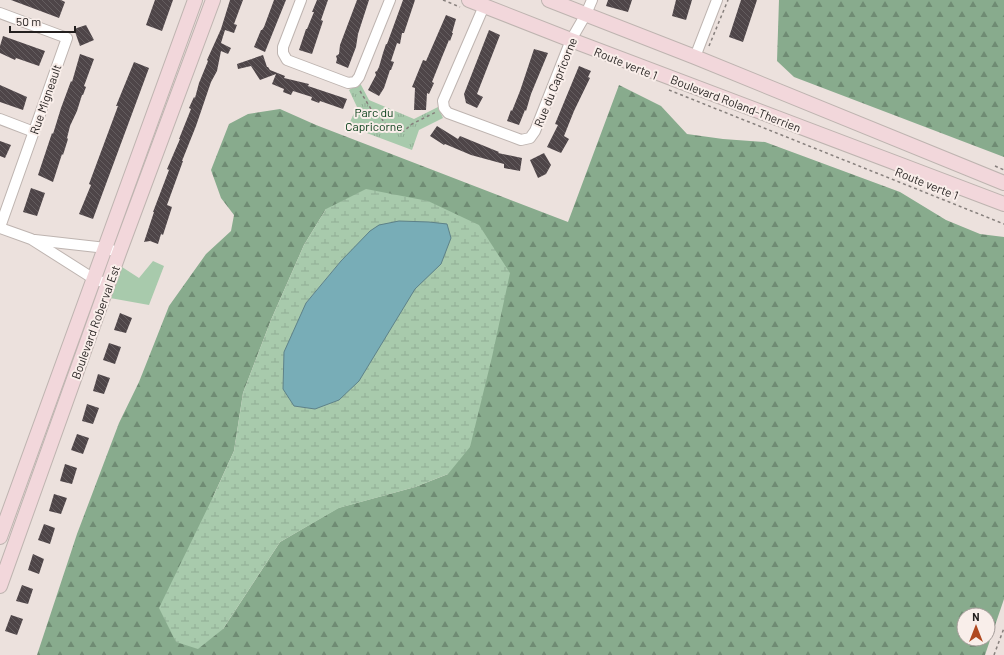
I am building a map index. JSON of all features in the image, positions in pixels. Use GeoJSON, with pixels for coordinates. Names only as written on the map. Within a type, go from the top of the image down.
{"type":"FeatureCollection","features":[{"type":"Feature","properties":{"kind":"street","name":"Boulevard Roberval Est"},"geometry":{"type":"LineString","coordinates":[[0,537],[195,0]]}},
{"type":"Feature","properties":{"kind":"street","name":"Boulevard Roberval Est"},"geometry":{"type":"LineString","coordinates":[[0,586],[119,253],[213,0]]}},
{"type":"Feature","properties":{"kind":"street"},"geometry":{"type":"LineString","coordinates":[[301,0],[283,53],[287,60],[348,83],[354,82],[359,77],[390,0]]}},
{"type":"Feature","properties":{"kind":"street","name":"Boulevard Roland-Therrien"},"geometry":{"type":"LineString","coordinates":[[469,0],[482,10],[571,40],[1004,204]]}},
{"type":"Feature","properties":{"kind":"street"},"geometry":{"type":"LineString","coordinates":[[549,0],[695,57],[1004,183]]}},
{"type":"Feature","properties":{"kind":"street","name":"Rue du Capricorne"},"geometry":{"type":"LineString","coordinates":[[444,108],[448,113],[521,140],[530,138],[535,131],[571,40],[592,0]]}},
{"type":"Feature","properties":{"kind":"street"},"geometry":{"type":"LineString","coordinates":[[695,57],[716,0]]}},
{"type":"Feature","properties":{"kind":"street"},"geometry":{"type":"LineString","coordinates":[[444,108],[443,101],[482,10]]}},
{"type":"Feature","properties":{"kind":"street","name":"Rue Migneault"},"geometry":{"type":"LineString","coordinates":[[0,13],[67,38],[0,227]]}},
{"type":"Feature","properties":{"kind":"street"},"geometry":{"type":"LineString","coordinates":[[176,53],[191,59]]}},
{"type":"Feature","properties":{"kind":"street"},"geometry":{"type":"LineString","coordinates":[[0,119],[34,132]]}},
{"type":"Feature","properties":{"kind":"street"},"geometry":{"type":"LineString","coordinates":[[0,227],[31,239],[94,279],[109,283]]}},
{"type":"Feature","properties":{"kind":"street"},"geometry":{"type":"LineString","coordinates":[[31,239],[106,248],[119,253]]}},
{"type":"Feature","properties":{"kind":"path"},"geometry":{"type":"LineString","coordinates":[[443,0],[482,10]]}},
{"type":"Feature","properties":{"kind":"path"},"geometry":{"type":"LineString","coordinates":[[354,82],[371,109],[380,113],[384,123],[404,131],[412,124],[444,108]]}},
{"type":"Feature","properties":{"kind":"path","name":"Route verte 1"},"geometry":{"type":"LineString","coordinates":[[664,88],[1004,224]]}},
{"type":"Feature","properties":{"kind":"path"},"geometry":{"type":"LineString","coordinates":[[994,655],[1004,628]]}},
{"type":"Feature","properties":{"kind":"green space"},"geometry":{"type":"Polygon","coordinates":[[[779,0],[1004,0],[1004,157],[794,77],[777,61],[779,0]]]}},
{"type":"Feature","properties":{"kind":"green space","name":"Parc du Capricorne"},"geometry":{"type":"Polygon","coordinates":[[[360,83],[369,100],[414,119],[438,107],[443,118],[419,130],[412,150],[348,126],[357,107],[349,90],[360,83]]]}},
{"type":"Feature","properties":{"kind":"green space"},"geometry":{"type":"Polygon","coordinates":[[[619,85],[661,106],[687,134],[723,139],[765,142],[900,192],[946,220],[980,234],[1004,237],[1004,599],[996,623],[996,607],[956,607],[956,647],[988,647],[985,655],[37,655],[77,534],[119,423],[139,382],[169,306],[206,254],[231,231],[234,215],[221,198],[211,170],[229,124],[248,114],[280,109],[316,125],[568,222],[619,85]],[[326,209],[304,245],[271,320],[243,393],[234,451],[213,497],[223,629],[280,542],[338,508],[415,487],[448,474],[326,209]]]}},
{"type":"Feature","properties":{"kind":"green space"},"geometry":{"type":"Polygon","coordinates":[[[366,189],[428,201],[479,225],[510,273],[492,357],[470,447],[448,474],[415,487],[339,508],[280,542],[223,629],[198,649],[176,642],[159,608],[234,451],[243,393],[271,320],[304,245],[326,209],[366,189]],[[399,221],[379,225],[341,261],[306,303],[389,330],[415,289],[441,264],[447,224],[399,221]]]}},
{"type":"Feature","properties":{"kind":"green space"},"geometry":{"type":"Polygon","coordinates":[[[153,261],[164,266],[149,305],[110,298],[122,267],[139,278],[153,261]]]}},
{"type":"Feature","properties":{"kind":"water"},"geometry":{"type":"Polygon","coordinates":[[[399,221],[447,224],[451,238],[441,264],[415,289],[359,381],[339,400],[315,409],[294,406],[283,389],[284,352],[306,303],[341,261],[370,231],[379,225],[399,221]]]}},
{"type":"Feature","properties":{"kind":"building"},"geometry":{"type":"Polygon","coordinates":[[[11,0],[61,0],[65,2],[59,18],[11,0]]]}},
{"type":"Feature","properties":{"kind":"building"},"geometry":{"type":"Polygon","coordinates":[[[155,0],[173,0],[162,31],[146,25],[155,0]]]}},
{"type":"Feature","properties":{"kind":"building"},"geometry":{"type":"Polygon","coordinates":[[[230,0],[243,0],[234,24],[237,25],[234,33],[225,30],[221,43],[231,48],[228,54],[221,51],[217,71],[211,82],[167,205],[172,207],[163,235],[161,234],[158,244],[150,241],[144,242],[153,212],[169,170],[167,169],[180,139],[191,109],[189,108],[194,97],[195,98],[208,61],[207,60],[221,29],[230,0]]]}},
{"type":"Feature","properties":{"kind":"building"},"geometry":{"type":"Polygon","coordinates":[[[274,0],[286,0],[265,52],[254,47],[261,30],[264,27],[274,0]]]}},
{"type":"Feature","properties":{"kind":"building"},"geometry":{"type":"Polygon","coordinates":[[[317,0],[328,0],[312,54],[299,50],[314,12],[312,12],[317,0]]]}},
{"type":"Feature","properties":{"kind":"building"},"geometry":{"type":"Polygon","coordinates":[[[357,0],[369,0],[358,34],[356,47],[348,68],[336,63],[336,56],[339,54],[340,45],[357,0]]]}},
{"type":"Feature","properties":{"kind":"building"},"geometry":{"type":"Polygon","coordinates":[[[403,0],[415,0],[404,33],[402,33],[400,44],[397,43],[391,61],[394,62],[391,70],[379,96],[368,90],[376,75],[375,72],[379,67],[403,0]]]}},
{"type":"Feature","properties":{"kind":"building"},"geometry":{"type":"Polygon","coordinates":[[[608,0],[632,0],[628,12],[606,6],[608,0]]]}},
{"type":"Feature","properties":{"kind":"building"},"geometry":{"type":"Polygon","coordinates":[[[676,0],[692,0],[686,20],[672,16],[676,0]]]}},
{"type":"Feature","properties":{"kind":"building"},"geometry":{"type":"Polygon","coordinates":[[[741,0],[757,0],[743,42],[729,37],[741,0]]]}},
{"type":"Feature","properties":{"kind":"building"},"geometry":{"type":"Polygon","coordinates":[[[446,15],[456,19],[453,33],[432,82],[434,83],[429,94],[427,93],[426,110],[414,110],[415,88],[412,87],[423,60],[426,61],[446,15]]]}},
{"type":"Feature","properties":{"kind":"building"},"geometry":{"type":"Polygon","coordinates":[[[86,25],[94,40],[80,46],[74,29],[86,25]]]}},
{"type":"Feature","properties":{"kind":"building"},"geometry":{"type":"Polygon","coordinates":[[[489,30],[500,35],[477,94],[483,97],[477,108],[466,103],[464,94],[489,30]]]}},
{"type":"Feature","properties":{"kind":"building"},"geometry":{"type":"Polygon","coordinates":[[[3,36],[45,51],[39,66],[16,58],[15,60],[0,53],[0,46],[3,36]]]}},
{"type":"Feature","properties":{"kind":"building"},"geometry":{"type":"Polygon","coordinates":[[[534,49],[548,53],[531,94],[526,111],[525,110],[519,125],[507,121],[520,91],[534,49]]]}},
{"type":"Feature","properties":{"kind":"building"},"geometry":{"type":"Polygon","coordinates":[[[80,54],[94,59],[84,86],[86,87],[70,126],[68,139],[53,182],[38,175],[71,81],[72,82],[80,54]]]}},
{"type":"Feature","properties":{"kind":"building"},"geometry":{"type":"Polygon","coordinates":[[[263,55],[267,67],[270,70],[285,76],[284,78],[309,84],[308,86],[347,99],[343,109],[320,101],[319,103],[311,100],[312,97],[293,91],[291,95],[283,92],[284,89],[272,84],[276,74],[260,80],[251,66],[238,69],[237,64],[263,55]]]}},
{"type":"Feature","properties":{"kind":"building"},"geometry":{"type":"Polygon","coordinates":[[[134,62],[149,68],[93,219],[79,214],[91,185],[89,184],[118,106],[116,106],[134,62]]]}},
{"type":"Feature","properties":{"kind":"building"},"geometry":{"type":"Polygon","coordinates":[[[579,66],[591,71],[588,77],[590,78],[564,136],[569,139],[561,153],[547,147],[558,125],[555,124],[579,66]]]}},
{"type":"Feature","properties":{"kind":"building"},"geometry":{"type":"Polygon","coordinates":[[[0,85],[27,97],[23,110],[0,102],[0,85]]]}},
{"type":"Feature","properties":{"kind":"building"},"geometry":{"type":"Polygon","coordinates":[[[437,126],[458,139],[460,136],[499,152],[498,153],[522,158],[520,171],[504,168],[504,164],[471,155],[445,144],[444,145],[430,136],[437,126]]]}},
{"type":"Feature","properties":{"kind":"building"},"geometry":{"type":"Polygon","coordinates":[[[0,141],[11,145],[5,158],[0,156],[0,141]]]}},
{"type":"Feature","properties":{"kind":"building"},"geometry":{"type":"Polygon","coordinates":[[[544,153],[551,165],[546,174],[538,178],[530,160],[544,153]]]}},
{"type":"Feature","properties":{"kind":"building"},"geometry":{"type":"Polygon","coordinates":[[[31,188],[45,193],[37,216],[23,212],[31,188]]]}},
{"type":"Feature","properties":{"kind":"building"},"geometry":{"type":"Polygon","coordinates":[[[120,313],[132,318],[126,333],[114,330],[120,313]]]}},
{"type":"Feature","properties":{"kind":"building"},"geometry":{"type":"Polygon","coordinates":[[[109,343],[121,347],[115,364],[103,360],[109,343]]]}},
{"type":"Feature","properties":{"kind":"building"},"geometry":{"type":"Polygon","coordinates":[[[98,374],[110,378],[104,394],[93,391],[98,374]]]}},
{"type":"Feature","properties":{"kind":"building"},"geometry":{"type":"Polygon","coordinates":[[[87,404],[99,408],[93,424],[82,421],[87,404]]]}},
{"type":"Feature","properties":{"kind":"building"},"geometry":{"type":"Polygon","coordinates":[[[77,434],[89,438],[83,454],[71,450],[77,434]]]}},
{"type":"Feature","properties":{"kind":"building"},"geometry":{"type":"Polygon","coordinates":[[[65,464],[77,468],[72,484],[60,481],[65,464]]]}},
{"type":"Feature","properties":{"kind":"building"},"geometry":{"type":"Polygon","coordinates":[[[54,494],[67,498],[61,514],[49,511],[54,494]]]}},
{"type":"Feature","properties":{"kind":"building"},"geometry":{"type":"Polygon","coordinates":[[[44,524],[55,528],[50,544],[38,540],[44,524]]]}},
{"type":"Feature","properties":{"kind":"building"},"geometry":{"type":"Polygon","coordinates":[[[33,554],[44,559],[39,574],[28,570],[33,554]]]}},
{"type":"Feature","properties":{"kind":"building"},"geometry":{"type":"Polygon","coordinates":[[[22,585],[33,589],[28,604],[16,601],[22,585]]]}},
{"type":"Feature","properties":{"kind":"building"},"geometry":{"type":"Polygon","coordinates":[[[11,615],[23,619],[17,635],[5,631],[11,615]]]}}]}
